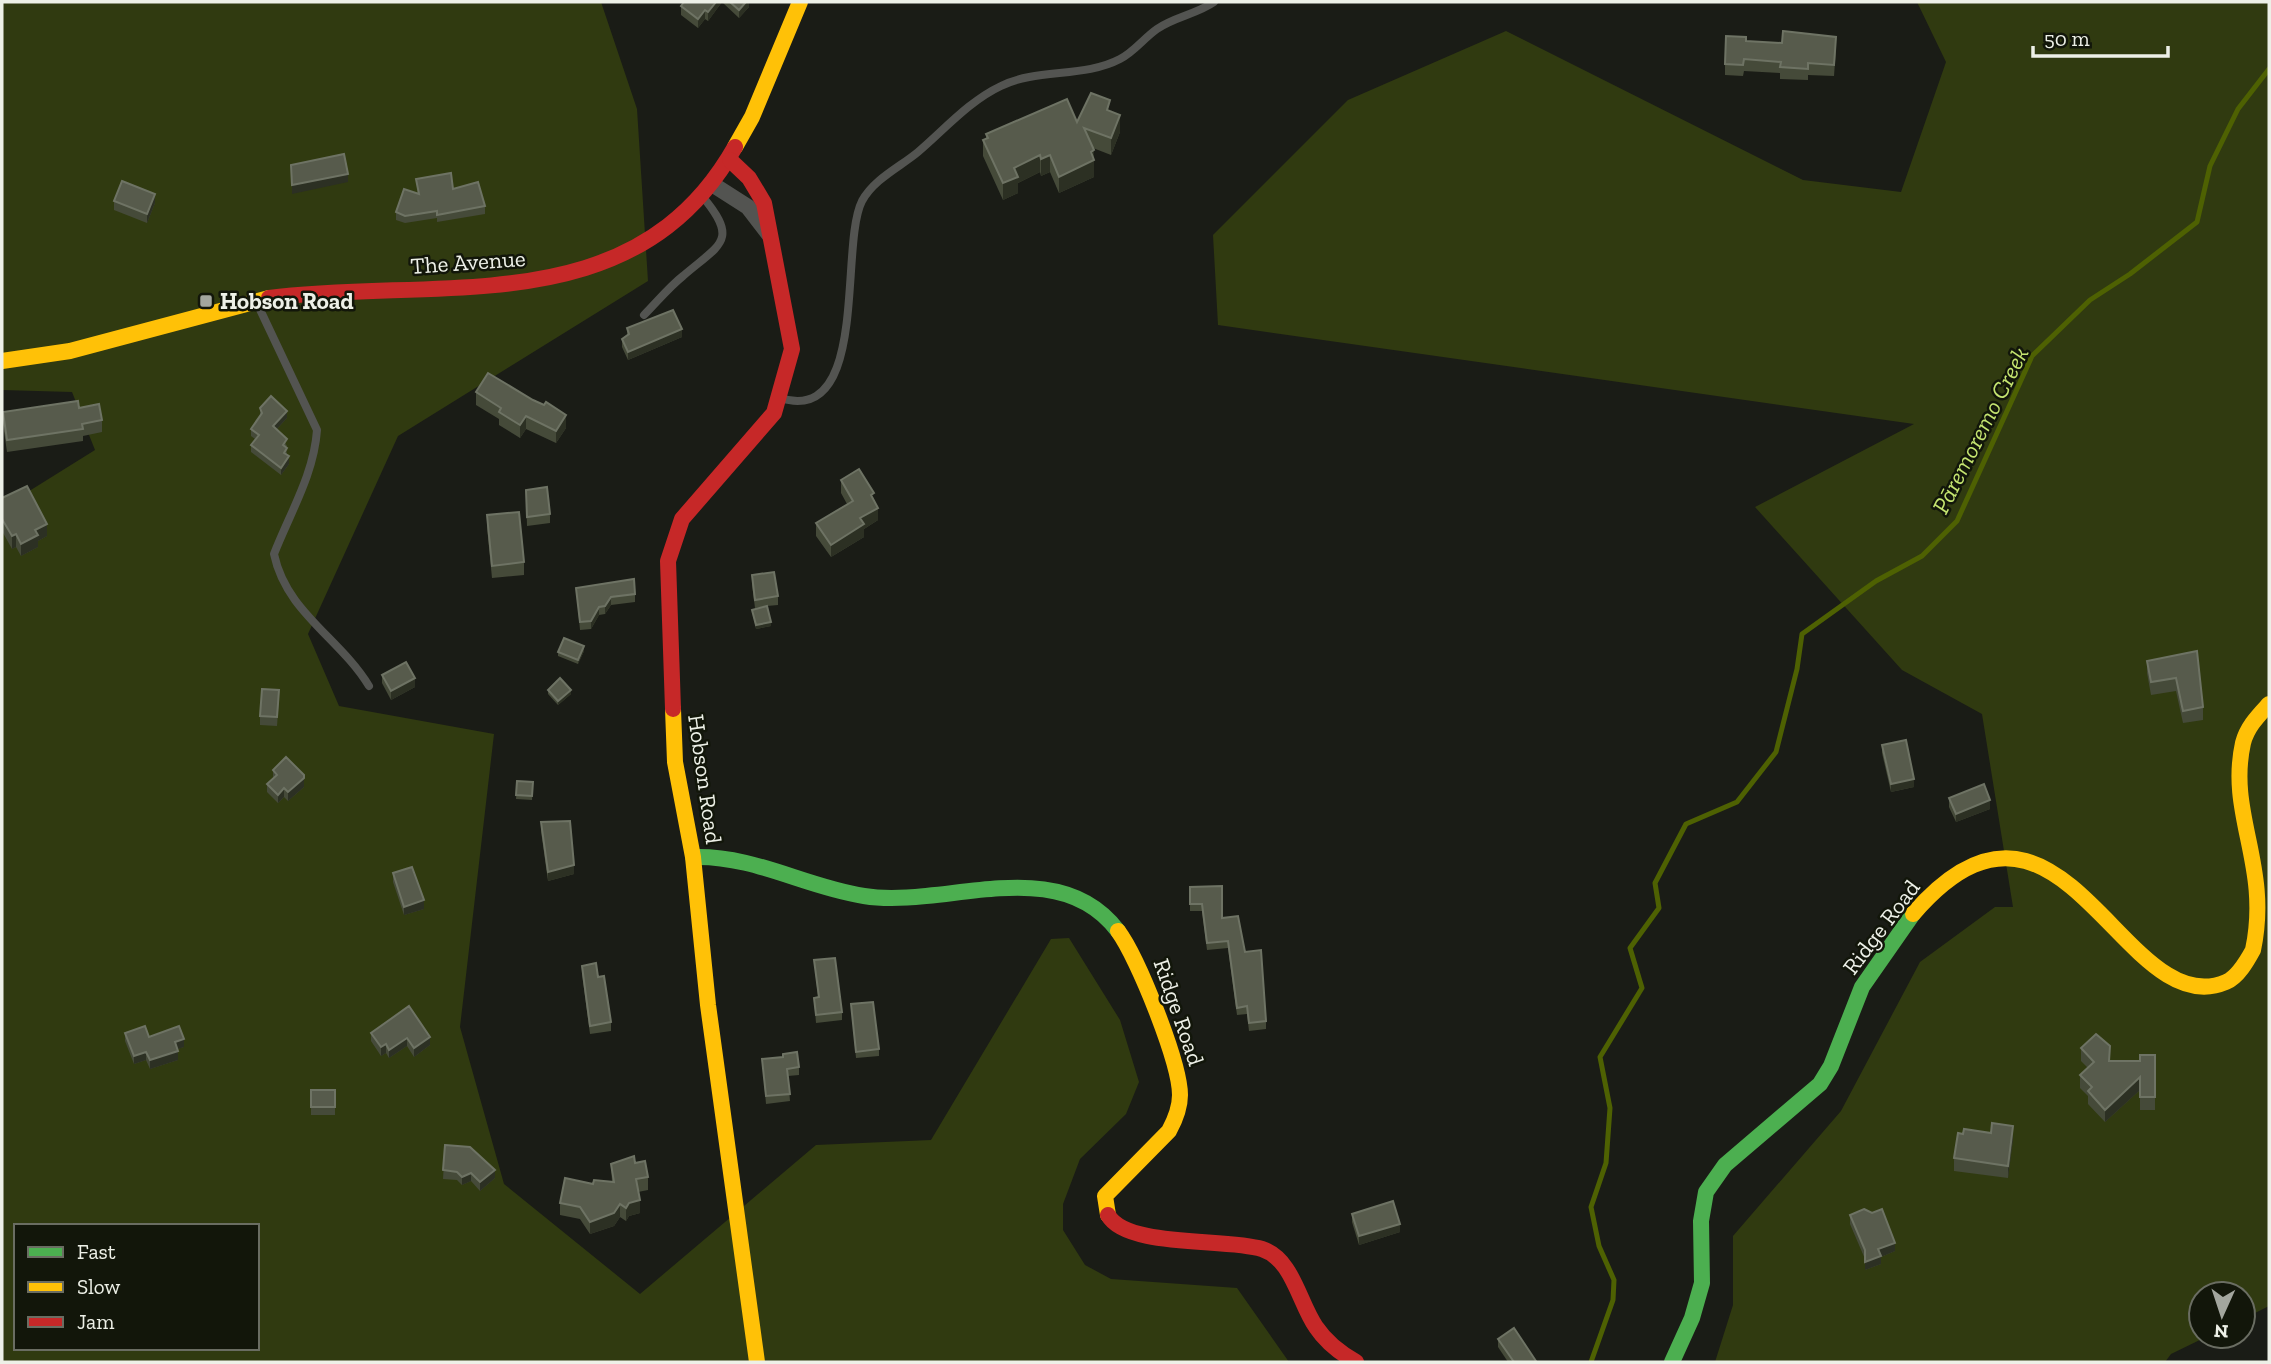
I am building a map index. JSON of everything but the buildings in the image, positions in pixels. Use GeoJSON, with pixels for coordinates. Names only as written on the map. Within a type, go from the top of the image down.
{"type":"FeatureCollection","features":[{"type":"Feature","properties":{"kind":"street","name":"The Avenue"},"geometry":{"type":"LineString","coordinates":[[2,361],[77,352],[256,301],[303,293],[522,283],[582,273],[609,263],[654,238],[707,190],[730,160],[761,103],[800,2]]}},
{"type":"Feature","properties":{"kind":"street","name":"Hobson Road"},"geometry":{"type":"LineString","coordinates":[[730,160],[756,187],[764,203],[786,301],[792,349],[780,398],[760,431],[682,519],[668,561],[675,762],[693,857],[708,1005],[757,1362]]}},
{"type":"Feature","properties":{"kind":"street","name":"Hobson Road"},"geometry":{"type":"LineString","coordinates":[[707,190],[748,207],[771,238]]}},
{"type":"Feature","properties":{"kind":"street","name":"Ridge Road"},"geometry":{"type":"LineString","coordinates":[[1672,1362],[1695,1312],[1700,1286],[1701,1225],[1706,1190],[1725,1167],[1822,1083],[1836,1054],[1853,1004],[1884,954],[1929,896],[1946,880],[1969,866],[1991,860],[2032,862],[2068,883],[2145,957],[2178,979],[2194,985],[2210,986],[2225,983],[2239,970],[2260,936],[2268,896],[2263,853],[2242,782],[2240,755],[2255,718],[2269,704]]}},
{"type":"Feature","properties":{"kind":"street","name":"Ridge Road"},"geometry":{"type":"LineString","coordinates":[[693,857],[730,858],[866,897],[907,898],[1011,889],[1048,890],[1088,901],[1107,916],[1135,954],[1179,1079],[1180,1104],[1171,1128],[1154,1150],[1115,1182],[1105,1196],[1108,1218],[1127,1232],[1159,1240],[1227,1240],[1268,1252],[1292,1278],[1314,1325],[1338,1352],[1356,1362]]}},
{"type":"Feature","properties":{"kind":"lane"},"geometry":{"type":"LineString","coordinates":[[780,398],[798,404],[810,401],[825,389],[836,373],[845,344],[863,200],[893,168],[1001,86],[1119,60],[1158,29],[1214,2]]}},
{"type":"Feature","properties":{"kind":"lane"},"geometry":{"type":"LineString","coordinates":[[644,315],[681,277],[715,251],[723,236],[721,219],[707,190]]}},
{"type":"Feature","properties":{"kind":"lane"},"geometry":{"type":"LineString","coordinates":[[256,301],[264,323],[296,381],[317,430],[316,450],[274,554],[276,565],[303,614],[357,667],[369,686]]}},
{"type":"Feature","properties":{"kind":"green space"},"geometry":{"type":"Polygon","coordinates":[[[2,2],[601,2],[637,109],[648,281],[398,436],[308,634],[339,706],[494,734],[460,1027],[504,1184],[640,1294],[816,1145],[931,1140],[1051,939],[1069,938],[1120,1020],[1139,1082],[1126,1114],[1080,1159],[1063,1204],[1063,1230],[1085,1265],[1111,1279],[1237,1288],[1289,1362],[2,1362],[2,508],[95,450],[72,392],[2,390],[2,2]]]}},
{"type":"Feature","properties":{"kind":"green space"},"geometry":{"type":"Polygon","coordinates":[[[1917,2],[2269,2],[2269,1306],[2257,1312],[2257,1280],[2187,1280],[2187,1346],[2171,1354],[2165,1362],[1715,1362],[1733,1305],[1733,1236],[1841,1111],[1920,962],[1995,907],[2013,907],[1982,714],[1902,670],[1755,507],[1914,424],[1218,325],[1213,235],[1348,100],[1506,31],[1803,180],[1901,192],[1946,62],[1917,2]]]}},
{"type":"Feature","properties":{"kind":"waterway","name":"Pāremoremo Creek"},"geometry":{"type":"LineString","coordinates":[[1591,1362],[1613,1300],[1614,1280],[1599,1246],[1591,1207],[1606,1163],[1610,1108],[1600,1057],[1642,988],[1630,948],[1659,908],[1655,883],[1686,824],[1737,802],[1776,752],[1797,669],[1802,634],[1876,581],[1922,556],[1957,521],[2032,356],[2090,300],[2130,274],[2197,222],[2210,166],[2238,109],[2269,69]]}},
{"type":"Feature","properties":{"kind":"traffic: fast"},"geometry":{"type":"LineString","coordinates":[[693,857],[737,861],[864,896],[895,898],[998,888],[1032,888],[1064,894],[1093,907],[1118,931]]}},
{"type":"Feature","properties":{"kind":"traffic: fast"},"geometry":{"type":"LineString","coordinates":[[1672,1362],[1692,1318],[1702,1283],[1701,1221],[1706,1192],[1725,1165],[1820,1084],[1831,1066],[1862,987],[1913,914]]}},
{"type":"Feature","properties":{"kind":"traffic: slow"},"geometry":{"type":"LineString","coordinates":[[735,147],[752,117],[800,2]]}},
{"type":"Feature","properties":{"kind":"traffic: slow"},"geometry":{"type":"LineString","coordinates":[[2,361],[70,351],[269,298]]}},
{"type":"Feature","properties":{"kind":"traffic: slow"},"geometry":{"type":"LineString","coordinates":[[1913,914],[1965,869],[2010,858],[2050,872],[2086,900],[2154,966],[2189,985],[2230,980],[2242,968],[2253,950],[2257,920],[2254,866],[2240,794],[2243,743],[2250,727],[2269,704]]}},
{"type":"Feature","properties":{"kind":"traffic: slow"},"geometry":{"type":"LineString","coordinates":[[673,709],[675,762],[693,857],[708,1005],[757,1362]]}},
{"type":"Feature","properties":{"kind":"traffic: slow"},"geometry":{"type":"LineString","coordinates":[[1108,1215],[1105,1196],[1169,1131],[1177,1114],[1180,1095],[1166,1036],[1136,964],[1118,931]]}},
{"type":"Feature","properties":{"kind":"traffic: jam"},"geometry":{"type":"LineString","coordinates":[[269,298],[528,281],[588,267],[643,243],[693,204],[735,147]]}},
{"type":"Feature","properties":{"kind":"traffic: jam"},"geometry":{"type":"LineString","coordinates":[[673,709],[668,561],[682,519],[774,413],[792,349],[764,203],[749,178],[730,160]]}},
{"type":"Feature","properties":{"kind":"traffic: jam"},"geometry":{"type":"LineString","coordinates":[[1108,1215],[1118,1225],[1135,1233],[1246,1246],[1273,1254],[1288,1272],[1320,1332],[1334,1347],[1356,1362]]}},
{"type":"Feature","properties":{"kind":"place","name":"Hobson Road"},"geometry":{"type":"Point","coordinates":[206,301]}}]}
